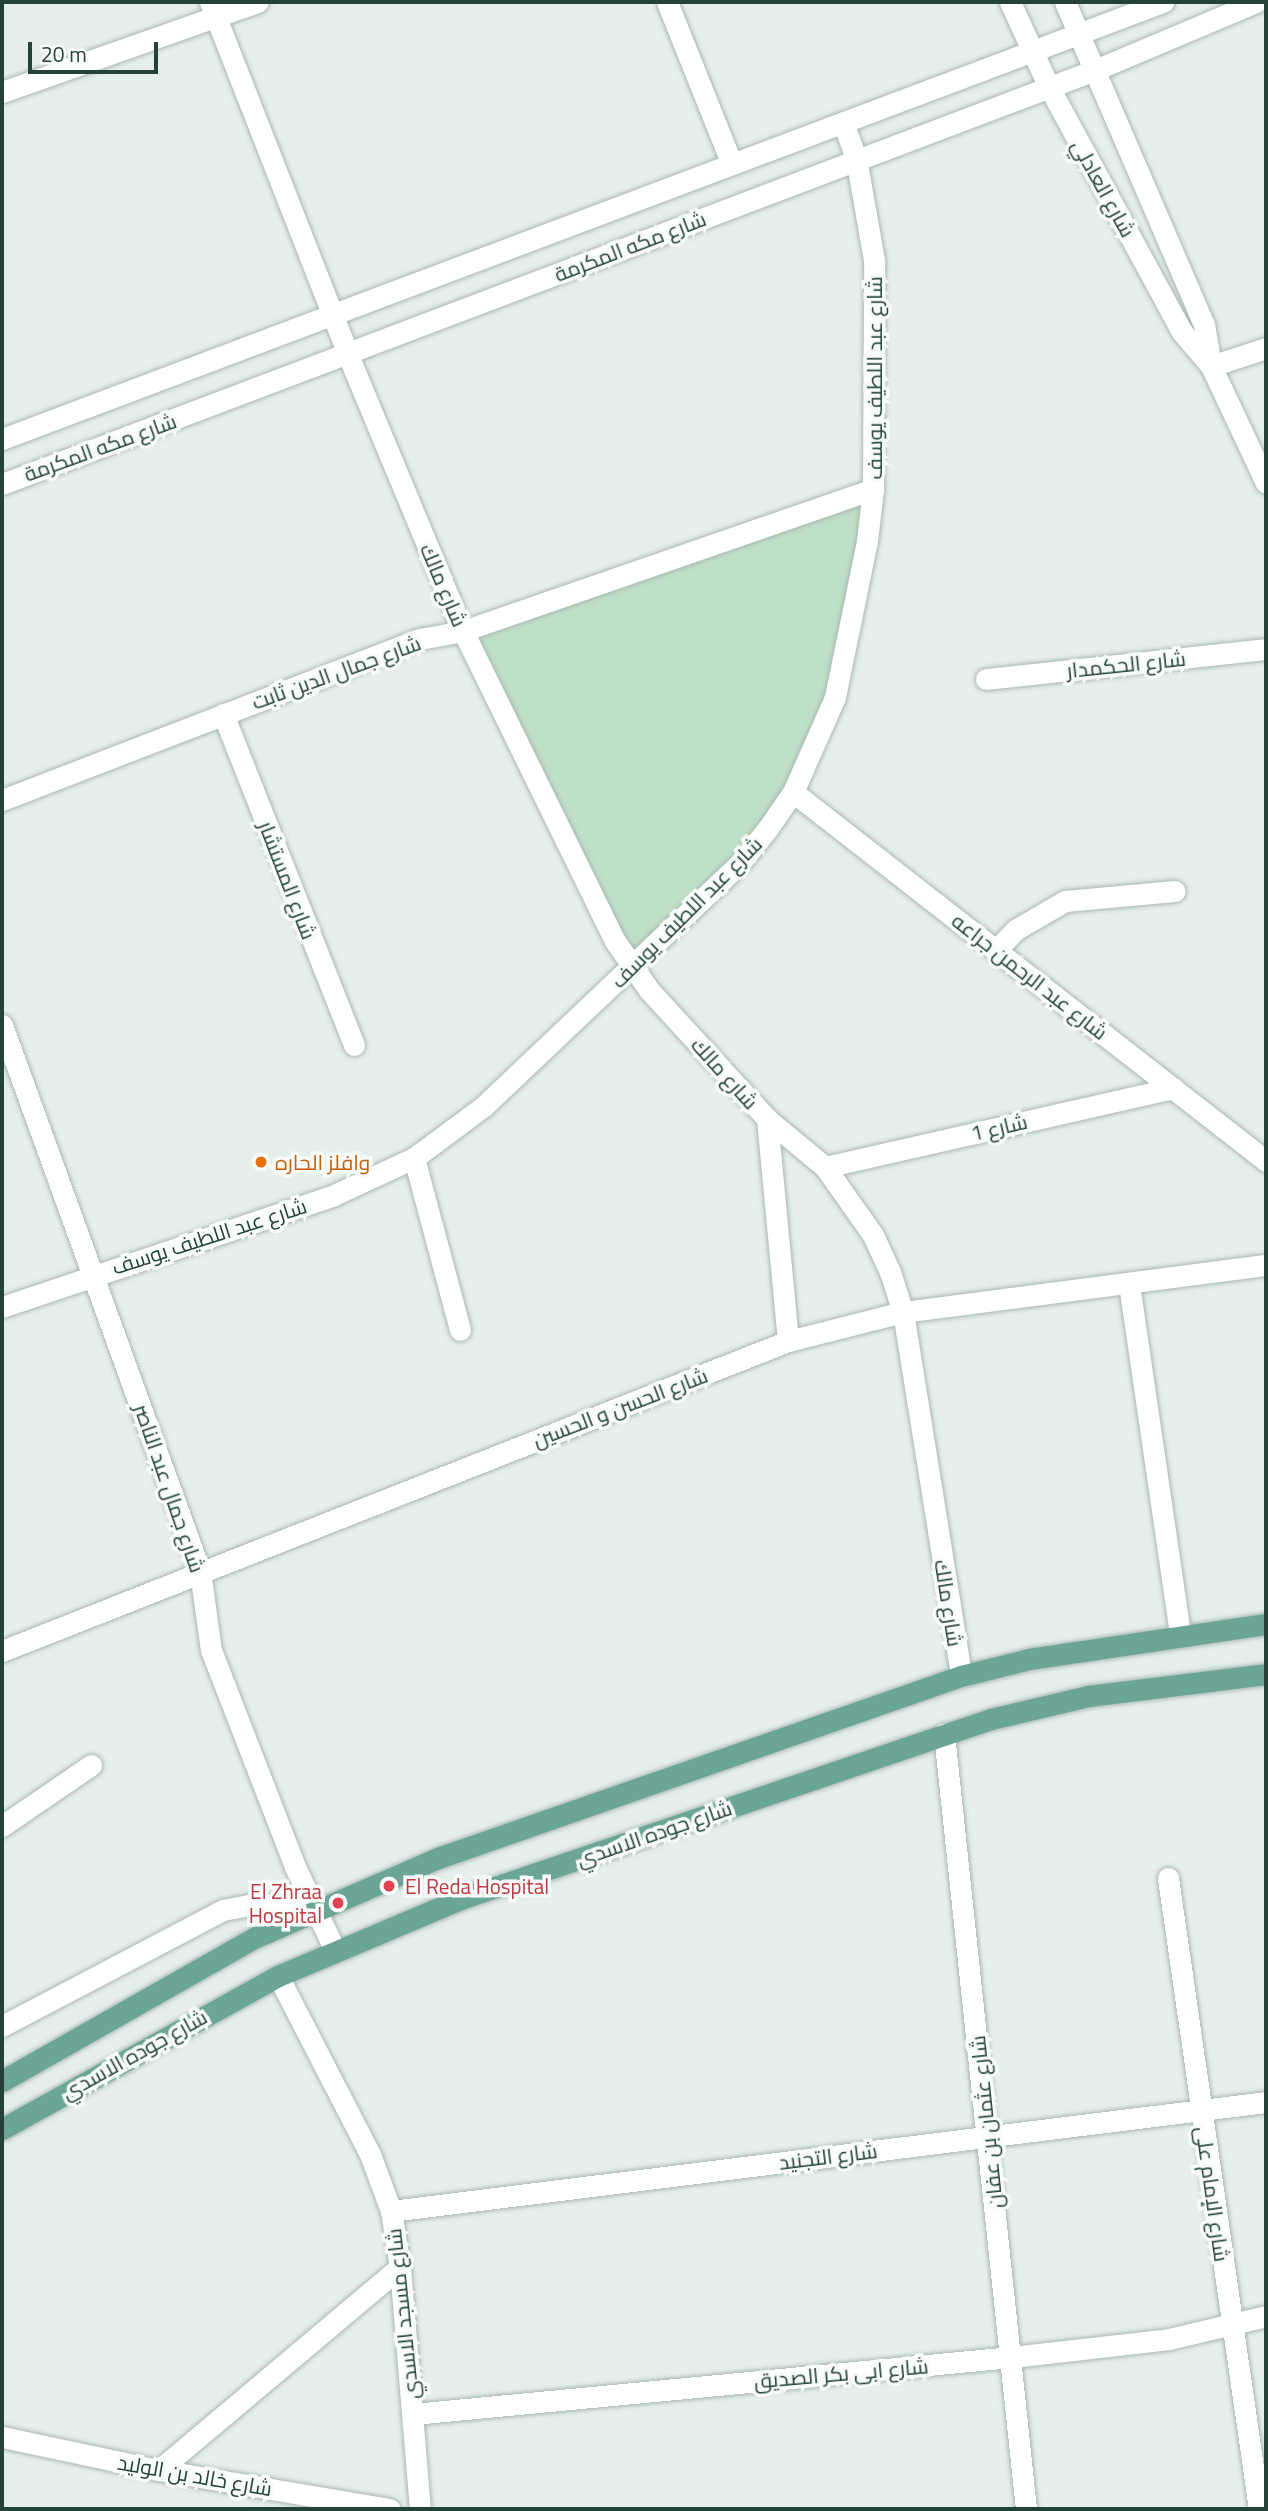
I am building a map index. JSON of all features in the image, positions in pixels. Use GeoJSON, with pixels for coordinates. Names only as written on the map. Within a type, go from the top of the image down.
{"type":"FeatureCollection","features":[{"type":"Feature","properties":{"kind":"main road","name":"شارع جوده الاسدي"},"geometry":{"type":"LineString","coordinates":[[2,2081],[205,1964],[313,1908],[438,1858],[961,1676],[1029,1659],[1266,1624]]}},
{"type":"Feature","properties":{"kind":"main road","name":"شارع جوده الاسدي"},"geometry":{"type":"LineString","coordinates":[[2,2129],[278,1976],[460,1899],[944,1734],[1088,1696],[1266,1674]]}},
{"type":"Feature","properties":{"kind":"street"},"geometry":{"type":"LineString","coordinates":[[2,92],[213,9],[258,2]]}},
{"type":"Feature","properties":{"kind":"street"},"geometry":{"type":"LineString","coordinates":[[667,2],[732,162]]}},
{"type":"Feature","properties":{"kind":"street","name":"شارع العادلي"},"geometry":{"type":"LineString","coordinates":[[1010,2],[1049,87],[1182,332],[1212,366]]}},
{"type":"Feature","properties":{"kind":"street","name":"شارع العادلي"},"geometry":{"type":"LineString","coordinates":[[1065,2],[1076,35],[1095,70],[1204,324],[1212,366],[1266,483]]}},
{"type":"Feature","properties":{"kind":"street","name":"شارع مكه المكرمة"},"geometry":{"type":"LineString","coordinates":[[2,439],[1031,49],[1163,2]]}},
{"type":"Feature","properties":{"kind":"street","name":"شارع مكه المكرمة"},"geometry":{"type":"LineString","coordinates":[[2,484],[348,355],[856,158],[1095,70],[1256,2]]}},
{"type":"Feature","properties":{"kind":"street","name":"شارع مالك"},"geometry":{"type":"LineString","coordinates":[[213,9],[348,355],[463,631],[632,968],[766,1119],[825,1167],[873,1235],[902,1312],[961,1676]]}},
{"type":"Feature","properties":{"kind":"street","name":"شارع عبد اللطيف يوسف"},"geometry":{"type":"LineString","coordinates":[[2,1307],[334,1195],[414,1158],[484,1106],[632,968],[740,863],[793,792],[835,697],[867,541],[873,489],[876,309],[868,212],[856,158],[842,122]]}},
{"type":"Feature","properties":{"kind":"street"},"geometry":{"type":"LineString","coordinates":[[1212,366],[1266,348]]}},
{"type":"Feature","properties":{"kind":"street","name":"شارع جمال الدين ثابت"},"geometry":{"type":"LineString","coordinates":[[2,800],[420,639],[463,631],[873,489]]}},
{"type":"Feature","properties":{"kind":"street","name":"شارع الحكمدار"},"geometry":{"type":"LineString","coordinates":[[986,679],[1266,649]]}},
{"type":"Feature","properties":{"kind":"street","name":"شارع المستشار"},"geometry":{"type":"LineString","coordinates":[[223,714],[354,1045]]}},
{"type":"Feature","properties":{"kind":"street","name":"شارع عبد الرحمن جراعه"},"geometry":{"type":"LineString","coordinates":[[793,792],[1266,1161]]}},
{"type":"Feature","properties":{"kind":"street"},"geometry":{"type":"LineString","coordinates":[[996,950],[1016,930],[1065,901],[1175,891]]}},
{"type":"Feature","properties":{"kind":"street","name":"شارع جمال عبد الناصر"},"geometry":{"type":"LineString","coordinates":[[2,1025],[96,1274],[200,1571],[211,1650],[313,1908],[335,1950]]}},
{"type":"Feature","properties":{"kind":"street","name":"شارع 1"},"geometry":{"type":"LineString","coordinates":[[825,1167],[1172,1088]]}},
{"type":"Feature","properties":{"kind":"street","name":"شارع مالك"},"geometry":{"type":"LineString","coordinates":[[766,1119],[788,1341]]}},
{"type":"Feature","properties":{"kind":"street"},"geometry":{"type":"LineString","coordinates":[[414,1158],[460,1329]]}},
{"type":"Feature","properties":{"kind":"street","name":"شارع الحسن و الحسين"},"geometry":{"type":"LineString","coordinates":[[2,1651],[788,1341],[902,1312],[1266,1265]]}},
{"type":"Feature","properties":{"kind":"street"},"geometry":{"type":"LineString","coordinates":[[1129,1284],[1180,1635]]}},
{"type":"Feature","properties":{"kind":"street","name":"شارع عثمان بن عفان"},"geometry":{"type":"LineString","coordinates":[[944,1734],[1026,2509]]}},
{"type":"Feature","properties":{"kind":"street"},"geometry":{"type":"LineString","coordinates":[[2,1826],[91,1765]]}},
{"type":"Feature","properties":{"kind":"street","name":"شارع الإمام على"},"geometry":{"type":"LineString","coordinates":[[1168,1878],[1259,2509]]}},
{"type":"Feature","properties":{"kind":"street","name":"شارع جوده الاسدي"},"geometry":{"type":"LineString","coordinates":[[2,2026],[223,1910],[253,1904],[313,1908]]}},
{"type":"Feature","properties":{"kind":"street","name":"شارع مسجد الاسدي"},"geometry":{"type":"LineString","coordinates":[[278,1976],[370,2154],[391,2211],[400,2267],[420,2509]]}},
{"type":"Feature","properties":{"kind":"street","name":"شارع التجنيد"},"geometry":{"type":"LineString","coordinates":[[391,2211],[1266,2102]]}},
{"type":"Feature","properties":{"kind":"street"},"geometry":{"type":"LineString","coordinates":[[159,2470],[400,2267]]}},
{"type":"Feature","properties":{"kind":"street","name":"شارع ابى بكر الصديق"},"geometry":{"type":"LineString","coordinates":[[413,2414],[1012,2357],[1169,2339],[1266,2316]]}},
{"type":"Feature","properties":{"kind":"street","name":"شارع خالد بن الوليد"},"geometry":{"type":"LineString","coordinates":[[2,2437],[159,2470],[390,2509]]}},
{"type":"Feature","properties":{"kind":"green space"},"geometry":{"type":"Polygon","coordinates":[[[870,494],[828,696],[793,783],[738,861],[633,964],[465,632],[870,494]]]}},
{"type":"Feature","properties":{"kind":"place","name":"وافلز الحاره"},"geometry":{"type":"Point","coordinates":[261,1162]}},
{"type":"Feature","properties":{"kind":"place","name":"El Reda Hospital"},"geometry":{"type":"Point","coordinates":[389,1886]}},
{"type":"Feature","properties":{"kind":"place","name":"El Zhraa Hospital"},"geometry":{"type":"Point","coordinates":[338,1903]}}]}
